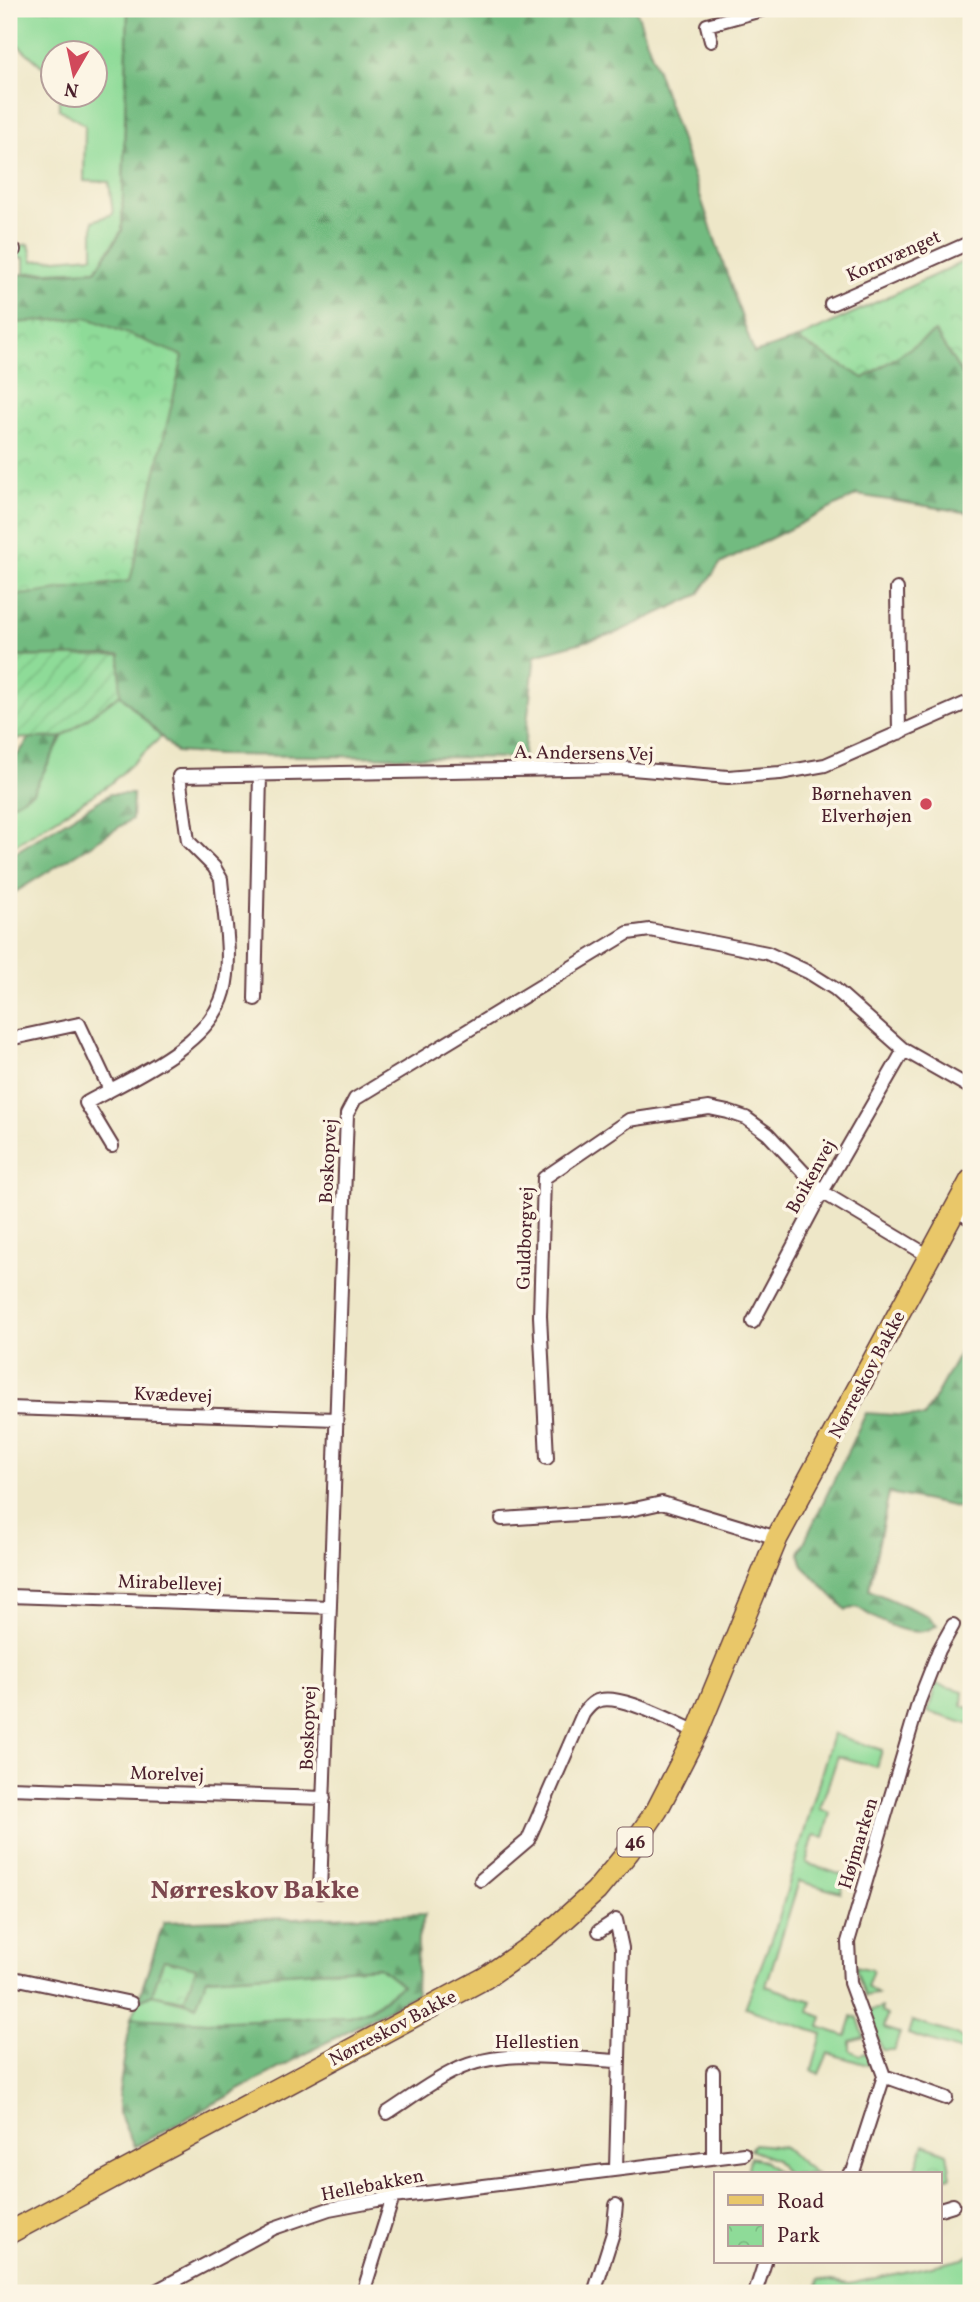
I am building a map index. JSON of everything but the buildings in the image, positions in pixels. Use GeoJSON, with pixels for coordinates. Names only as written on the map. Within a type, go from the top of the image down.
{"type":"FeatureCollection","features":[{"type":"Feature","properties":{"kind":"main road","name":"Nørreskov Bakke"},"geometry":{"type":"LineString","coordinates":[[9,2233],[485,1978],[548,1934],[596,1891],[629,1851],[657,1810],[696,1732],[777,1538],[929,1256],[963,1214],[971,1180]]}},
{"type":"Feature","properties":{"kind":"street"},"geometry":{"type":"LineString","coordinates":[[711,41],[707,25],[765,9]]}},
{"type":"Feature","properties":{"kind":"street","name":"Kornvænget"},"geometry":{"type":"LineString","coordinates":[[831,304],[971,242]]}},
{"type":"Feature","properties":{"kind":"street"},"geometry":{"type":"LineString","coordinates":[[897,589],[899,733]]}},
{"type":"Feature","properties":{"kind":"street","name":"A. Andersens Vej"},"geometry":{"type":"LineString","coordinates":[[112,1146],[86,1103],[194,1040],[212,1019],[224,993],[228,966],[221,879],[214,867],[188,841],[179,776],[620,768],[744,776],[825,765],[971,701]]}},
{"type":"Feature","properties":{"kind":"street"},"geometry":{"type":"LineString","coordinates":[[256,999],[260,775]]}},
{"type":"Feature","properties":{"kind":"street","name":"Boskopvej"},"geometry":{"type":"LineString","coordinates":[[320,1892],[347,1114],[355,1099],[628,933],[650,930],[767,953],[808,972],[835,989],[904,1050],[971,1088]]}},
{"type":"Feature","properties":{"kind":"street"},"geometry":{"type":"LineString","coordinates":[[9,1039],[79,1024],[110,1090]]}},
{"type":"Feature","properties":{"kind":"street","name":"Boikenvej"},"geometry":{"type":"LineString","coordinates":[[753,1322],[822,1192],[904,1050]]}},
{"type":"Feature","properties":{"kind":"street","name":"Guldborgvej"},"geometry":{"type":"LineString","coordinates":[[547,1458],[540,1315],[544,1178],[629,1120],[709,1108],[746,1118],[768,1134],[822,1192],[929,1256]]}},
{"type":"Feature","properties":{"kind":"street","name":"Kvædevej"},"geometry":{"type":"LineString","coordinates":[[9,1408],[336,1419]]}},
{"type":"Feature","properties":{"kind":"street"},"geometry":{"type":"LineString","coordinates":[[502,1520],[625,1511],[663,1503],[777,1538]]}},
{"type":"Feature","properties":{"kind":"street","name":"Mirabellevej"},"geometry":{"type":"LineString","coordinates":[[9,1596],[330,1607]]}},
{"type":"Feature","properties":{"kind":"street","name":"Højmarken"},"geometry":{"type":"LineString","coordinates":[[884,2076],[850,1983],[848,1942],[919,1701],[939,1650],[953,1625]]}},
{"type":"Feature","properties":{"kind":"street"},"geometry":{"type":"LineString","coordinates":[[481,1880],[528,1840],[583,1713],[595,1702],[608,1699],[626,1702],[696,1732]]}},
{"type":"Feature","properties":{"kind":"street","name":"Morelvej"},"geometry":{"type":"LineString","coordinates":[[9,1788],[324,1798]]}},
{"type":"Feature","properties":{"kind":"street"},"geometry":{"type":"LineString","coordinates":[[599,1931],[616,1920],[622,1948],[615,2168],[744,2154]]}},
{"type":"Feature","properties":{"kind":"street"},"geometry":{"type":"LineString","coordinates":[[9,1977],[131,2003]]}},
{"type":"Feature","properties":{"kind":"street","name":"Hellestien"},"geometry":{"type":"LineString","coordinates":[[387,2113],[455,2070],[478,2062],[506,2057],[618,2061]]}},
{"type":"Feature","properties":{"kind":"street"},"geometry":{"type":"LineString","coordinates":[[713,2072],[713,2157]]}},
{"type":"Feature","properties":{"kind":"street"},"geometry":{"type":"LineString","coordinates":[[853,2172],[884,2076],[946,2098]]}},
{"type":"Feature","properties":{"kind":"street","name":"Hellebakken"},"geometry":{"type":"LineString","coordinates":[[152,2293],[274,2228],[329,2209],[393,2197],[615,2168]]}},
{"type":"Feature","properties":{"kind":"street"},"geometry":{"type":"LineString","coordinates":[[363,2293],[393,2197]]}},
{"type":"Feature","properties":{"kind":"street"},"geometry":{"type":"LineString","coordinates":[[594,2293],[613,2233],[616,2205]]}},
{"type":"Feature","properties":{"kind":"street"},"geometry":{"type":"LineString","coordinates":[[942,2208],[953,2205]]}},
{"type":"Feature","properties":{"kind":"street"},"geometry":{"type":"LineString","coordinates":[[755,2293],[764,2264]]}},
{"type":"Feature","properties":{"kind":"green space"},"geometry":{"type":"Polygon","coordinates":[[[9,9],[128,9],[122,230],[96,270],[24,273],[24,258],[15,257],[14,247],[29,244],[33,261],[93,256],[93,221],[113,214],[109,182],[84,181],[85,125],[59,109],[108,108],[108,38],[38,38],[38,63],[18,45],[9,50],[9,9]]]}},
{"type":"Feature","properties":{"kind":"green space"},"geometry":{"type":"Polygon","coordinates":[[[128,9],[636,9],[754,353],[797,339],[864,378],[935,332],[971,388],[971,513],[857,495],[720,564],[698,595],[616,633],[535,655],[523,758],[219,755],[176,752],[120,694],[120,655],[9,657],[9,275],[96,270],[122,231],[128,9]]]}},
{"type":"Feature","properties":{"kind":"green space"},"geometry":{"type":"Polygon","coordinates":[[[971,258],[971,388],[935,332],[864,378],[797,339],[971,258]]]}},
{"type":"Feature","properties":{"kind":"green space"},"geometry":{"type":"Polygon","coordinates":[[[88,318],[183,356],[130,581],[13,596],[9,585],[9,330],[13,323],[88,318]]]}},
{"type":"Feature","properties":{"kind":"green space"},"geometry":{"type":"Polygon","coordinates":[[[120,655],[120,694],[62,737],[9,739],[9,657],[120,655]]]}},
{"type":"Feature","properties":{"kind":"green space"},"geometry":{"type":"Polygon","coordinates":[[[120,694],[161,737],[110,784],[9,849],[9,806],[33,792],[62,737],[120,694]]]}},
{"type":"Feature","properties":{"kind":"green space"},"geometry":{"type":"Polygon","coordinates":[[[62,737],[33,792],[9,806],[9,766],[30,738],[62,737]]]}},
{"type":"Feature","properties":{"kind":"green space"},"geometry":{"type":"Polygon","coordinates":[[[110,794],[133,794],[132,819],[9,896],[9,856],[110,794]]]}},
{"type":"Feature","properties":{"kind":"green space"},"geometry":{"type":"Polygon","coordinates":[[[971,1332],[971,1510],[889,1493],[869,1590],[928,1616],[937,1625],[918,1632],[907,1631],[885,1623],[857,1607],[846,1610],[803,1566],[799,1553],[866,1413],[924,1417],[971,1332]]]}},
{"type":"Feature","properties":{"kind":"green space"},"geometry":{"type":"Polygon","coordinates":[[[936,1684],[963,1691],[962,1705],[971,1709],[971,1725],[928,1712],[936,1684]]]}},
{"type":"Feature","properties":{"kind":"green space"},"geometry":{"type":"Polygon","coordinates":[[[833,1734],[882,1750],[877,1767],[838,1756],[820,1809],[831,1813],[824,1837],[814,1835],[806,1863],[845,1876],[841,1893],[799,1881],[766,1986],[812,2001],[809,2012],[822,2017],[819,2027],[846,2036],[852,2017],[858,2018],[864,2037],[850,2041],[850,2050],[859,2055],[869,2052],[874,2067],[828,2053],[819,2074],[812,2070],[822,2034],[745,2008],[778,1921],[833,1734]]]}},
{"type":"Feature","properties":{"kind":"green space"},"geometry":{"type":"Polygon","coordinates":[[[425,1914],[418,1938],[416,1994],[134,2147],[119,2113],[119,2091],[131,2018],[207,2022],[350,2016],[370,2010],[402,1985],[379,1967],[207,1978],[196,2006],[184,2000],[195,1968],[164,1960],[152,1994],[138,2001],[164,1922],[425,1914]]]}},
{"type":"Feature","properties":{"kind":"green space"},"geometry":{"type":"Polygon","coordinates":[[[164,1960],[196,1968],[184,2000],[152,1994],[164,1960]]]}},
{"type":"Feature","properties":{"kind":"green space"},"geometry":{"type":"Polygon","coordinates":[[[855,1966],[873,1970],[867,1987],[878,1994],[865,1996],[855,1966]]]}},
{"type":"Feature","properties":{"kind":"green space"},"geometry":{"type":"Polygon","coordinates":[[[380,1967],[402,1985],[369,2010],[350,2016],[207,2022],[131,2018],[138,2001],[152,1994],[196,2005],[207,1978],[380,1967]]]}},
{"type":"Feature","properties":{"kind":"green space"},"geometry":{"type":"Polygon","coordinates":[[[882,2008],[881,2012],[887,2015],[884,2028],[900,2033],[894,2050],[882,2050],[870,2014],[871,2010],[882,2008]]]}},
{"type":"Feature","properties":{"kind":"green space"},"geometry":{"type":"Polygon","coordinates":[[[912,2021],[957,2035],[971,2046],[971,2054],[908,2034],[912,2021]]]}},
{"type":"Feature","properties":{"kind":"green space"},"geometry":{"type":"Polygon","coordinates":[[[754,2144],[783,2147],[814,2172],[785,2172],[776,2160],[750,2150],[754,2144]]]}},
{"type":"Feature","properties":{"kind":"green space"},"geometry":{"type":"Polygon","coordinates":[[[924,2144],[947,2153],[951,2176],[942,2178],[942,2172],[915,2172],[924,2144]]]}},
{"type":"Feature","properties":{"kind":"green space"},"geometry":{"type":"Polygon","coordinates":[[[750,2157],[763,2160],[778,2172],[747,2172],[750,2157]]]}},
{"type":"Feature","properties":{"kind":"green space"},"geometry":{"type":"Polygon","coordinates":[[[971,2254],[971,2293],[815,2293],[819,2279],[849,2284],[963,2259],[971,2254]]]}},
{"type":"Feature","properties":{"kind":"place","name":"Børnehaven Elverhøjen"},"geometry":{"type":"Point","coordinates":[926,804]}},
{"type":"Feature","properties":{"kind":"district","name":"Nørreskov Bakke"},"geometry":{"type":"Point","coordinates":[255,1889]}}]}
